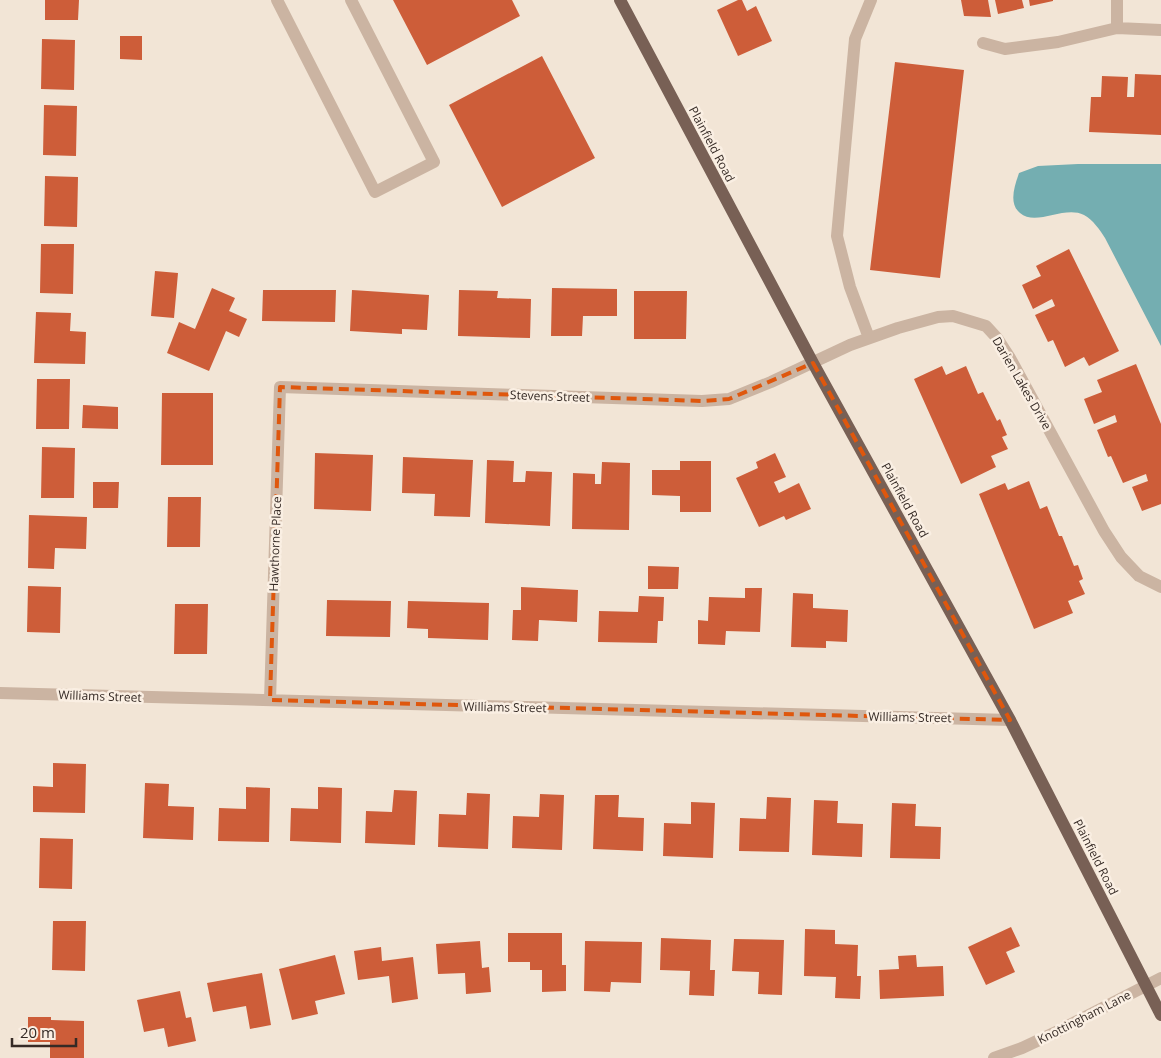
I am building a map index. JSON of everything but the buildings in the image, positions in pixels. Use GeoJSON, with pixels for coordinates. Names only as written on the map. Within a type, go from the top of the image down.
{"type":"FeatureCollection","features":[{"type":"Feature","properties":{"kind":"main road","name":"Plainfield Road"},"geometry":{"type":"LineString","coordinates":[[620,0],[814,363],[1010,720],[1161,1015]]}},
{"type":"Feature","properties":{"kind":"street"},"geometry":{"type":"LineString","coordinates":[[276,0],[375,192],[434,162],[350,0]]}},
{"type":"Feature","properties":{"kind":"street"},"geometry":{"type":"LineString","coordinates":[[869,338],[850,286],[837,236],[855,39],[871,0]]}},
{"type":"Feature","properties":{"kind":"street"},"geometry":{"type":"LineString","coordinates":[[1117,0],[1117,28]]}},
{"type":"Feature","properties":{"kind":"street"},"geometry":{"type":"LineString","coordinates":[[983,43],[1005,48],[1058,42],[1117,28],[1161,30]]}},
{"type":"Feature","properties":{"kind":"street","name":"Darien Lakes Drive"},"geometry":{"type":"LineString","coordinates":[[814,363],[850,344],[938,317],[953,316],[986,326],[997,338],[1010,358],[1104,531],[1121,557],[1139,576],[1161,587]]}},
{"type":"Feature","properties":{"kind":"street","name":"Stevens Street"},"geometry":{"type":"LineString","coordinates":[[280,387],[702,401],[729,399],[814,363]]}},
{"type":"Feature","properties":{"kind":"street","name":"Hawthorne Place"},"geometry":{"type":"LineString","coordinates":[[270,700],[280,387]]}},
{"type":"Feature","properties":{"kind":"street","name":"Williams Street"},"geometry":{"type":"LineString","coordinates":[[0,693],[1010,720]]}},
{"type":"Feature","properties":{"kind":"street","name":"Knottingham Lane"},"geometry":{"type":"LineString","coordinates":[[994,1058],[1022,1048],[1054,1033],[1161,978]]}},
{"type":"Feature","properties":{"kind":"highlighted area"},"geometry":{"type":"Polygon","coordinates":[[[813,363],[1010,720],[270,700],[280,387],[702,401],[729,399],[813,363]]]}},
{"type":"Feature","properties":{"kind":"water"},"geometry":{"type":"Polygon","coordinates":[[[1161,164],[1161,346],[1105,238],[1090,220],[1084,215],[1068,212],[1034,218],[1027,217],[1016,209],[1013,199],[1019,173],[1038,166],[1161,164]]]}}]}
